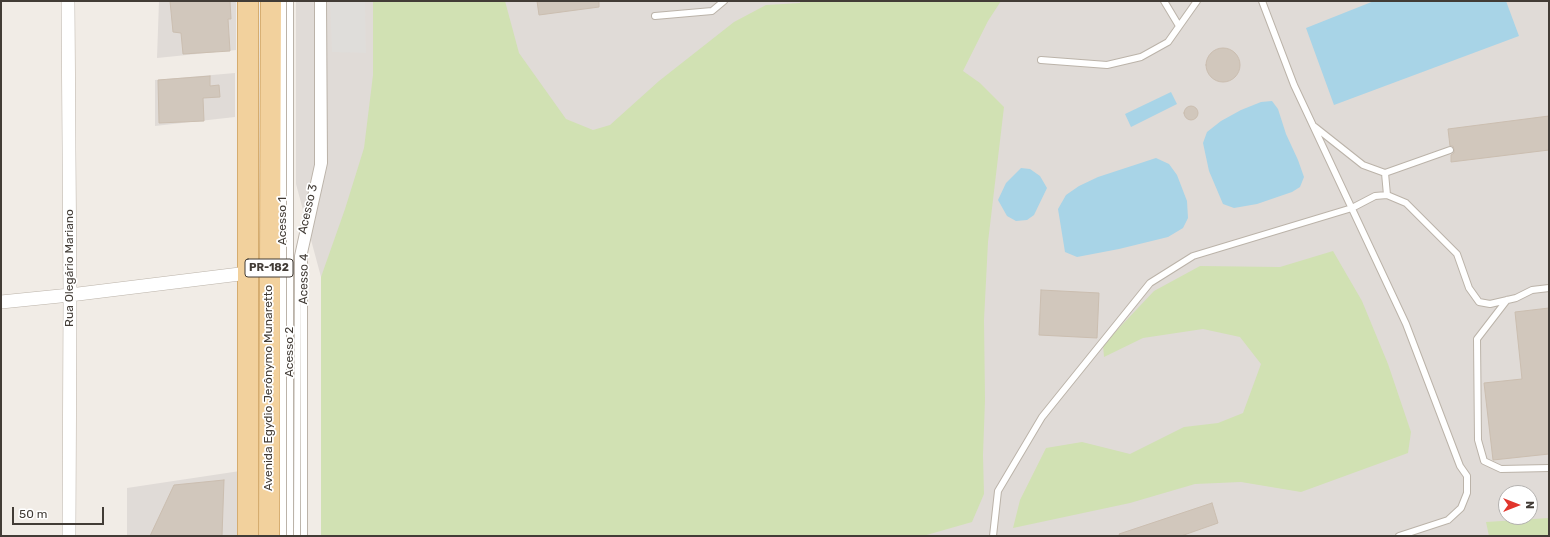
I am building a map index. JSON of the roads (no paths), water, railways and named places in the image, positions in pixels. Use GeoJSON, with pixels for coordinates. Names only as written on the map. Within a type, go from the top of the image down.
{"type":"FeatureCollection","features":[{"type":"Feature","properties":{"kind":"main road","name":"Avenida Egydio Jerônymo Munaretto"},"geometry":{"type":"LineString","coordinates":[[248,1],[248,536]]}},
{"type":"Feature","properties":{"kind":"main road","name":"Avenida Egydio Jerônymo Munaretto"},"geometry":{"type":"LineString","coordinates":[[270,536],[271,1]]}},
{"type":"Feature","properties":{"kind":"main road"},"geometry":{"type":"LineString","coordinates":[[247,74],[270,74]]}},
{"type":"Feature","properties":{"kind":"street","name":"Rua Olegário Mariano"},"geometry":{"type":"LineString","coordinates":[[68,1],[70,295],[69,536]]}},
{"type":"Feature","properties":{"kind":"street"},"geometry":{"type":"LineString","coordinates":[[1,302],[248,273]]}},
{"type":"Feature","properties":{"kind":"lane","name":"Acesso 1"},"geometry":{"type":"LineString","coordinates":[[282,1],[283,536]]}},
{"type":"Feature","properties":{"kind":"lane","name":"Acesso 2"},"geometry":{"type":"LineString","coordinates":[[290,1],[290,536]]}},
{"type":"Feature","properties":{"kind":"lane","name":"Acesso 3"},"geometry":{"type":"LineString","coordinates":[[297,536],[298,256],[318,164],[318,1]]}},
{"type":"Feature","properties":{"kind":"lane","name":"Acesso 4"},"geometry":{"type":"LineString","coordinates":[[304,536],[304,253],[324,163],[323,1]]}},
{"type":"Feature","properties":{"kind":"lane"},"geometry":{"type":"LineString","coordinates":[[655,16],[712,11],[724,1]]}},
{"type":"Feature","properties":{"kind":"lane"},"geometry":{"type":"LineString","coordinates":[[1164,1],[1179,26]]}},
{"type":"Feature","properties":{"kind":"lane"},"geometry":{"type":"LineString","coordinates":[[1041,60],[1107,65],[1141,57],[1168,42],[1197,1]]}},
{"type":"Feature","properties":{"kind":"lane"},"geometry":{"type":"LineString","coordinates":[[1262,1],[1294,85],[1406,324],[1460,466],[1467,476],[1467,493],[1461,508],[1448,520],[1399,536]]}},
{"type":"Feature","properties":{"kind":"lane"},"geometry":{"type":"LineString","coordinates":[[1313,125],[1363,166],[1385,173],[1450,150]]}},
{"type":"Feature","properties":{"kind":"lane"},"geometry":{"type":"LineString","coordinates":[[1385,173],[1387,195]]}},
{"type":"Feature","properties":{"kind":"lane"},"geometry":{"type":"LineString","coordinates":[[993,536],[998,491],[1042,417],[1150,283],[1193,256],[1352,208],[1375,196],[1387,195],[1406,203],[1457,254],[1470,288],[1479,302],[1490,304],[1516,298],[1532,290],[1549,288]]}},
{"type":"Feature","properties":{"kind":"lane"},"geometry":{"type":"LineString","coordinates":[[1507,300],[1477,340],[1478,440],[1484,461],[1501,469],[1549,468]]}},
{"type":"Feature","properties":{"kind":"water"},"geometry":{"type":"Polygon","coordinates":[[[1374,1],[1506,1],[1519,36],[1334,105],[1306,28],[1374,1]]]}},
{"type":"Feature","properties":{"kind":"water"},"geometry":{"type":"Polygon","coordinates":[[[1171,92],[1177,104],[1131,127],[1125,114],[1171,92]]]}},
{"type":"Feature","properties":{"kind":"water"},"geometry":{"type":"Polygon","coordinates":[[[1272,101],[1278,109],[1286,134],[1304,177],[1300,187],[1292,192],[1257,204],[1234,208],[1223,204],[1209,171],[1203,143],[1207,132],[1221,121],[1241,110],[1261,102],[1272,101]]]}},
{"type":"Feature","properties":{"kind":"water"},"geometry":{"type":"Polygon","coordinates":[[[1156,158],[1169,164],[1177,175],[1187,201],[1188,218],[1183,228],[1168,237],[1119,249],[1077,257],[1065,252],[1058,209],[1066,195],[1079,186],[1098,177],[1156,158]]]}},
{"type":"Feature","properties":{"kind":"water"},"geometry":{"type":"Polygon","coordinates":[[[1021,168],[1030,169],[1040,176],[1047,188],[1034,215],[1027,220],[1016,221],[1007,216],[998,200],[1006,183],[1021,168]]]}}]}
